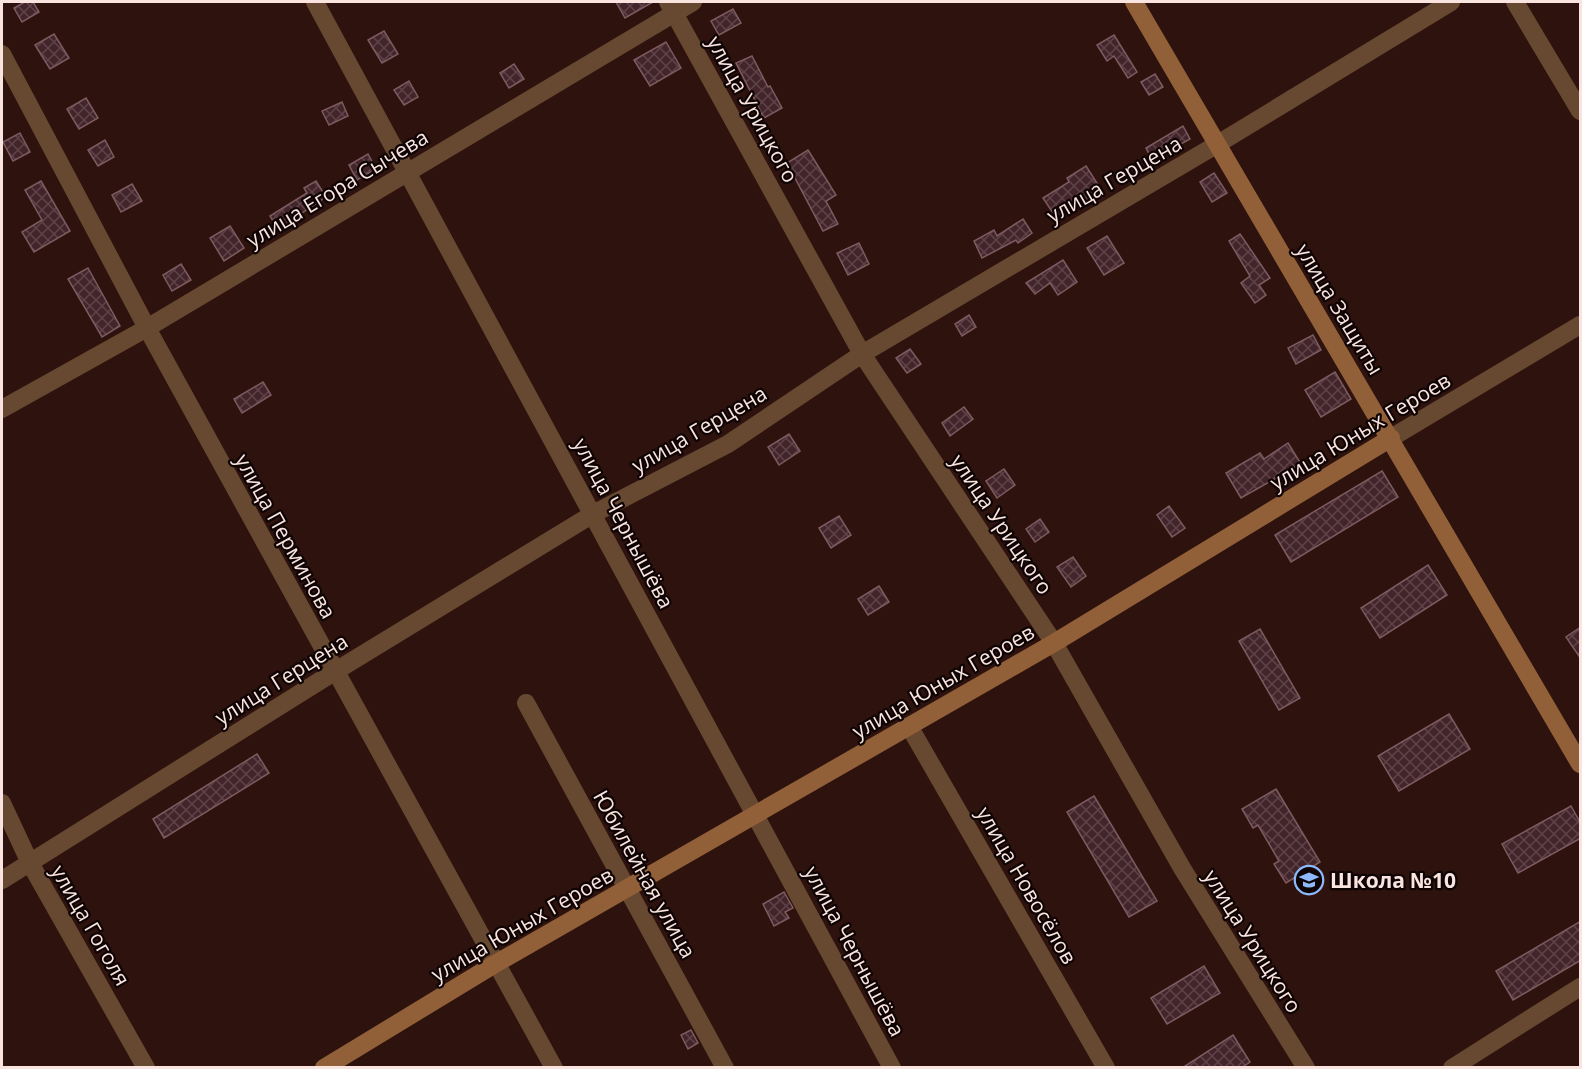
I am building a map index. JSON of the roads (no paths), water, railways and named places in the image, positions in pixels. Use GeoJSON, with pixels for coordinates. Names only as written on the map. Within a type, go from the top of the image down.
{"type":"FeatureCollection","features":[{"type":"Feature","properties":{"kind":"street","name":"улица Чернышёва"},"geometry":{"type":"LineString","coordinates":[[315,2],[892,1068]]}},
{"type":"Feature","properties":{"kind":"street","name":"улица Егора Сычева"},"geometry":{"type":"LineString","coordinates":[[2,409],[147,328],[408,171],[671,7],[693,2]]}},
{"type":"Feature","properties":{"kind":"street","name":"улица Защиты"},"geometry":{"type":"LineString","coordinates":[[1134,2],[1581,764]]}},
{"type":"Feature","properties":{"kind":"street","name":"улица Герцена"},"geometry":{"type":"LineString","coordinates":[[2,880],[334,672],[593,514],[728,444],[861,354],[1216,145],[1451,2]]}},
{"type":"Feature","properties":{"kind":"street"},"geometry":{"type":"LineString","coordinates":[[1515,2],[1581,111]]}},
{"type":"Feature","properties":{"kind":"street","name":"улица Урицкого"},"geometry":{"type":"LineString","coordinates":[[671,7],[861,354],[1054,643],[1182,868],[1306,1068]]}},
{"type":"Feature","properties":{"kind":"street","name":"улица Перминова"},"geometry":{"type":"LineString","coordinates":[[2,54],[147,328],[334,672],[554,1068]]}},
{"type":"Feature","properties":{"kind":"street","name":"улица Юных Героев"},"geometry":{"type":"LineString","coordinates":[[324,1068],[345,1062],[495,964],[1054,643],[1581,325]]}},
{"type":"Feature","properties":{"kind":"street","name":"Юбилейная улица"},"geometry":{"type":"LineString","coordinates":[[526,703],[725,1068]]}},
{"type":"Feature","properties":{"kind":"street","name":"улица Новосёлов"},"geometry":{"type":"LineString","coordinates":[[909,726],[1106,1068]]}},
{"type":"Feature","properties":{"kind":"street","name":"улица Гоголя"},"geometry":{"type":"LineString","coordinates":[[2,803],[30,863],[146,1068]]}},
{"type":"Feature","properties":{"kind":"street"},"geometry":{"type":"LineString","coordinates":[[1452,1068],[1581,987]]}},
{"type":"Feature","properties":{"kind":"place","name":"Школа №10"},"geometry":{"type":"Point","coordinates":[1309,880]}}]}
